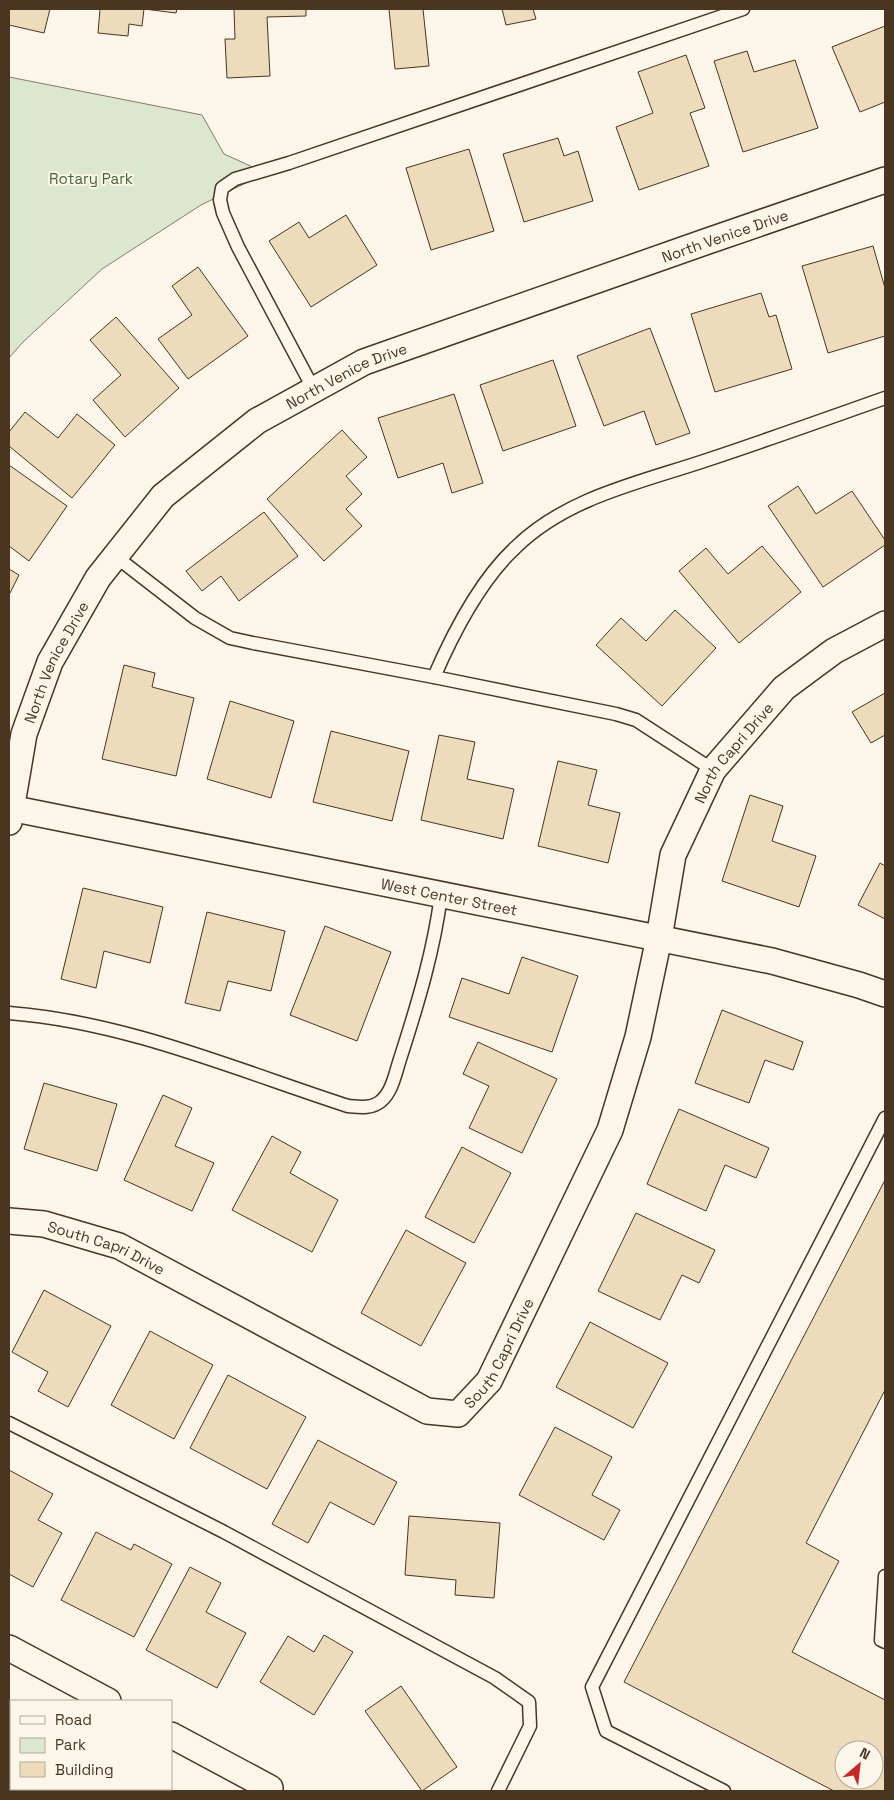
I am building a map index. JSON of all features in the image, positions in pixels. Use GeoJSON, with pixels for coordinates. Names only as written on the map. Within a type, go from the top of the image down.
{"type":"FeatureCollection","features":[{"type":"Feature","properties":{"kind":"street","name":"North Venice Drive"},"geometry":{"type":"LineString","coordinates":[[10,815],[24,734],[50,662],[98,578],[164,496],[257,421],[364,362],[885,180]]}},
{"type":"Feature","properties":{"kind":"street","name":"North Capri Drive"},"geometry":{"type":"LineString","coordinates":[[659,938],[673,855],[713,770],[784,688],[834,650],[885,624]]}},
{"type":"Feature","properties":{"kind":"street","name":"West Center Street"},"geometry":{"type":"LineString","coordinates":[[10,815],[441,895],[772,961],[885,994]]}},
{"type":"Feature","properties":{"kind":"street","name":"South Capri Drive"},"geometry":{"type":"LineString","coordinates":[[9,1221],[44,1224],[119,1246],[427,1411],[458,1414],[489,1381],[610,1130],[638,1037],[659,938]]}},
{"type":"Feature","properties":{"kind":"street"},"geometry":{"type":"LineString","coordinates":[[9,1648],[106,1700]]}},
{"type":"Feature","properties":{"kind":"street"},"geometry":{"type":"LineString","coordinates":[[172,1736],[270,1788]]}},
{"type":"Feature","properties":{"kind":"lane"},"geometry":{"type":"LineString","coordinates":[[314,390],[238,247],[220,200],[222,188],[235,179],[289,163],[743,9]]}},
{"type":"Feature","properties":{"kind":"lane"},"geometry":{"type":"LineString","coordinates":[[434,677],[452,636],[491,576],[515,547],[541,526],[577,506],[616,489],[716,457],[885,398]]}},
{"type":"Feature","properties":{"kind":"lane"},"geometry":{"type":"LineString","coordinates":[[115,556],[194,618],[230,638],[616,714],[636,720],[713,770]]}},
{"type":"Feature","properties":{"kind":"lane"},"geometry":{"type":"LineString","coordinates":[[9,1013],[77,1021],[116,1030],[170,1046],[348,1106],[369,1107],[381,1102],[394,1078],[416,1009],[436,930],[441,895]]}},
{"type":"Feature","properties":{"kind":"lane"},"geometry":{"type":"LineString","coordinates":[[724,1791],[606,1731],[592,1687],[885,1118]]}},
{"type":"Feature","properties":{"kind":"lane"},"geometry":{"type":"LineString","coordinates":[[9,1423],[224,1532],[486,1673],[529,1702],[530,1726],[498,1791]]}},
{"type":"Feature","properties":{"kind":"lane"},"geometry":{"type":"LineString","coordinates":[[885,1576],[881,1640],[885,1642]]}},
{"type":"Feature","properties":{"kind":"green space","name":"Rotary Park"},"geometry":{"type":"Polygon","coordinates":[[[9,77],[202,115],[224,154],[266,173],[201,205],[102,269],[23,342],[9,358],[9,77]]]}},
{"type":"Feature","properties":{"kind":"building"},"geometry":{"type":"Polygon","coordinates":[[[9,9],[50,9],[44,33],[9,25],[9,9]]]}},
{"type":"Feature","properties":{"kind":"building"},"geometry":{"type":"Polygon","coordinates":[[[100,9],[144,9],[142,26],[129,24],[128,36],[98,33],[100,9]]]}},
{"type":"Feature","properties":{"kind":"building"},"geometry":{"type":"Polygon","coordinates":[[[144,9],[177,9],[176,13],[144,9]]]}},
{"type":"Feature","properties":{"kind":"building"},"geometry":{"type":"Polygon","coordinates":[[[234,9],[306,9],[306,16],[267,17],[270,76],[227,78],[225,39],[235,39],[234,9]]]}},
{"type":"Feature","properties":{"kind":"building"},"geometry":{"type":"Polygon","coordinates":[[[389,9],[423,9],[429,66],[395,69],[389,9]]]}},
{"type":"Feature","properties":{"kind":"building"},"geometry":{"type":"Polygon","coordinates":[[[502,9],[533,9],[536,19],[506,25],[502,9]]]}},
{"type":"Feature","properties":{"kind":"building"},"geometry":{"type":"Polygon","coordinates":[[[885,26],[885,102],[860,112],[832,47],[885,26]]]}},
{"type":"Feature","properties":{"kind":"building"},"geometry":{"type":"Polygon","coordinates":[[[747,51],[754,72],[795,60],[818,128],[743,152],[714,61],[747,51]]]}},
{"type":"Feature","properties":{"kind":"building"},"geometry":{"type":"Polygon","coordinates":[[[686,55],[705,108],[690,113],[709,166],[639,190],[616,127],[653,113],[638,72],[686,55]]]}},
{"type":"Feature","properties":{"kind":"building"},"geometry":{"type":"Polygon","coordinates":[[[558,138],[564,156],[578,151],[593,201],[524,222],[503,154],[558,138]]]}},
{"type":"Feature","properties":{"kind":"building"},"geometry":{"type":"Polygon","coordinates":[[[469,149],[494,231],[431,250],[406,168],[469,149]]]}},
{"type":"Feature","properties":{"kind":"building"},"geometry":{"type":"Polygon","coordinates":[[[346,215],[377,265],[311,307],[269,241],[299,222],[309,238],[346,215]]]}},
{"type":"Feature","properties":{"kind":"building"},"geometry":{"type":"Polygon","coordinates":[[[873,246],[885,288],[885,336],[828,353],[802,266],[873,246]]]}},
{"type":"Feature","properties":{"kind":"building"},"geometry":{"type":"Polygon","coordinates":[[[198,267],[248,336],[188,379],[158,339],[192,315],[172,286],[198,267]]]}},
{"type":"Feature","properties":{"kind":"building"},"geometry":{"type":"Polygon","coordinates":[[[761,293],[769,317],[776,315],[792,369],[715,392],[691,314],[761,293]]]}},
{"type":"Feature","properties":{"kind":"building"},"geometry":{"type":"Polygon","coordinates":[[[116,317],[179,388],[125,437],[93,400],[121,375],[90,340],[116,317]]]}},
{"type":"Feature","properties":{"kind":"building"},"geometry":{"type":"Polygon","coordinates":[[[650,328],[690,433],[656,445],[644,411],[604,426],[577,356],[650,328]]]}},
{"type":"Feature","properties":{"kind":"building"},"geometry":{"type":"Polygon","coordinates":[[[553,360],[576,426],[503,451],[480,385],[553,360]]]}},
{"type":"Feature","properties":{"kind":"building"},"geometry":{"type":"Polygon","coordinates":[[[454,394],[483,483],[452,493],[443,463],[398,478],[378,418],[454,394]]]}},
{"type":"Feature","properties":{"kind":"building"},"geometry":{"type":"Polygon","coordinates":[[[25,412],[58,438],[77,414],[115,445],[72,498],[9,446],[9,432],[25,412]]]}},
{"type":"Feature","properties":{"kind":"building"},"geometry":{"type":"Polygon","coordinates":[[[342,430],[367,457],[346,476],[362,494],[346,509],[362,526],[324,561],[267,499],[342,430]]]}},
{"type":"Feature","properties":{"kind":"building"},"geometry":{"type":"Polygon","coordinates":[[[9,465],[67,506],[29,561],[9,546],[9,465]]]}},
{"type":"Feature","properties":{"kind":"building"},"geometry":{"type":"Polygon","coordinates":[[[798,486],[816,514],[852,491],[885,540],[885,545],[823,587],[768,506],[798,486]]]}},
{"type":"Feature","properties":{"kind":"building"},"geometry":{"type":"Polygon","coordinates":[[[264,512],[298,556],[239,601],[221,576],[202,591],[186,571],[264,512]]]}},
{"type":"Feature","properties":{"kind":"building"},"geometry":{"type":"Polygon","coordinates":[[[762,546],[801,592],[739,643],[679,571],[706,548],[728,574],[762,546]]]}},
{"type":"Feature","properties":{"kind":"building"},"geometry":{"type":"Polygon","coordinates":[[[9,569],[19,575],[9,595],[9,569]]]}},
{"type":"Feature","properties":{"kind":"building"},"geometry":{"type":"Polygon","coordinates":[[[675,610],[716,648],[662,706],[596,645],[621,618],[646,641],[675,610]]]}},
{"type":"Feature","properties":{"kind":"building"},"geometry":{"type":"Polygon","coordinates":[[[124,665],[155,673],[152,687],[194,698],[176,776],[102,759],[124,665]]]}},
{"type":"Feature","properties":{"kind":"building"},"geometry":{"type":"Polygon","coordinates":[[[885,693],[885,735],[871,743],[852,712],[885,693]]]}},
{"type":"Feature","properties":{"kind":"building"},"geometry":{"type":"Polygon","coordinates":[[[230,701],[294,721],[271,798],[207,779],[230,701]]]}},
{"type":"Feature","properties":{"kind":"building"},"geometry":{"type":"Polygon","coordinates":[[[331,731],[409,751],[392,821],[313,802],[331,731]]]}},
{"type":"Feature","properties":{"kind":"building"},"geometry":{"type":"Polygon","coordinates":[[[439,735],[475,742],[467,779],[514,789],[503,839],[421,820],[439,735]]]}},
{"type":"Feature","properties":{"kind":"building"},"geometry":{"type":"Polygon","coordinates":[[[558,761],[597,770],[588,805],[620,813],[608,863],[538,846],[558,761]]]}},
{"type":"Feature","properties":{"kind":"building"},"geometry":{"type":"Polygon","coordinates":[[[750,795],[783,806],[772,841],[816,856],[799,907],[722,881],[750,795]]]}},
{"type":"Feature","properties":{"kind":"building"},"geometry":{"type":"Polygon","coordinates":[[[880,863],[885,866],[885,919],[858,905],[880,863]]]}},
{"type":"Feature","properties":{"kind":"building"},"geometry":{"type":"Polygon","coordinates":[[[83,888],[163,907],[150,963],[104,951],[96,988],[61,979],[83,888]]]}},
{"type":"Feature","properties":{"kind":"building"},"geometry":{"type":"Polygon","coordinates":[[[207,912],[285,931],[271,991],[228,981],[220,1011],[185,1003],[207,912]]]}},
{"type":"Feature","properties":{"kind":"building"},"geometry":{"type":"Polygon","coordinates":[[[325,926],[391,952],[357,1041],[290,1015],[325,926]]]}},
{"type":"Feature","properties":{"kind":"building"},"geometry":{"type":"Polygon","coordinates":[[[522,957],[578,976],[552,1052],[449,1017],[462,978],[509,994],[522,957]]]}},
{"type":"Feature","properties":{"kind":"building"},"geometry":{"type":"Polygon","coordinates":[[[722,1010],[803,1042],[793,1070],[765,1060],[749,1103],[695,1083],[722,1010]]]}},
{"type":"Feature","properties":{"kind":"building"},"geometry":{"type":"Polygon","coordinates":[[[478,1042],[557,1079],[522,1153],[469,1128],[489,1086],[463,1074],[478,1042]]]}},
{"type":"Feature","properties":{"kind":"building"},"geometry":{"type":"Polygon","coordinates":[[[44,1083],[117,1104],[97,1171],[24,1149],[44,1083]]]}},
{"type":"Feature","properties":{"kind":"building"},"geometry":{"type":"Polygon","coordinates":[[[163,1095],[192,1108],[175,1146],[214,1163],[192,1211],[124,1180],[163,1095]]]}},
{"type":"Feature","properties":{"kind":"building"},"geometry":{"type":"Polygon","coordinates":[[[679,1109],[769,1148],[756,1178],[725,1165],[706,1211],[647,1184],[679,1109]]]}},
{"type":"Feature","properties":{"kind":"building"},"geometry":{"type":"Polygon","coordinates":[[[272,1136],[301,1152],[290,1173],[338,1200],[312,1252],[232,1210],[272,1136]]]}},
{"type":"Feature","properties":{"kind":"building"},"geometry":{"type":"Polygon","coordinates":[[[462,1147],[511,1173],[474,1243],[425,1217],[462,1147]]]}},
{"type":"Feature","properties":{"kind":"building"},"geometry":{"type":"Polygon","coordinates":[[[885,1180],[885,1390],[806,1543],[839,1561],[792,1652],[885,1700],[885,1791],[834,1791],[624,1682],[885,1180]]]}},
{"type":"Feature","properties":{"kind":"building"},"geometry":{"type":"Polygon","coordinates":[[[636,1213],[715,1250],[699,1283],[682,1275],[660,1320],[598,1291],[636,1213]]]}},
{"type":"Feature","properties":{"kind":"building"},"geometry":{"type":"Polygon","coordinates":[[[406,1230],[466,1263],[421,1346],[361,1313],[406,1230]]]}},
{"type":"Feature","properties":{"kind":"building"},"geometry":{"type":"Polygon","coordinates":[[[44,1290],[111,1326],[68,1407],[38,1391],[48,1372],[12,1352],[44,1290]]]}},
{"type":"Feature","properties":{"kind":"building"},"geometry":{"type":"Polygon","coordinates":[[[590,1322],[668,1363],[633,1428],[556,1387],[590,1322]]]}},
{"type":"Feature","properties":{"kind":"building"},"geometry":{"type":"Polygon","coordinates":[[[150,1331],[213,1365],[174,1439],[111,1405],[150,1331]]]}},
{"type":"Feature","properties":{"kind":"building"},"geometry":{"type":"Polygon","coordinates":[[[228,1375],[306,1417],[267,1489],[190,1448],[228,1375]]]}},
{"type":"Feature","properties":{"kind":"building"},"geometry":{"type":"Polygon","coordinates":[[[555,1427],[612,1457],[592,1495],[620,1510],[604,1540],[519,1495],[555,1427]]]}},
{"type":"Feature","properties":{"kind":"building"},"geometry":{"type":"Polygon","coordinates":[[[318,1440],[397,1482],[374,1525],[330,1502],[308,1543],[272,1524],[318,1440]]]}},
{"type":"Feature","properties":{"kind":"building"},"geometry":{"type":"Polygon","coordinates":[[[9,1470],[53,1494],[38,1520],[62,1533],[33,1587],[9,1574],[9,1470]]]}},
{"type":"Feature","properties":{"kind":"building"},"geometry":{"type":"Polygon","coordinates":[[[409,1516],[500,1523],[494,1598],[455,1595],[456,1580],[405,1575],[409,1516]]]}},
{"type":"Feature","properties":{"kind":"building"},"geometry":{"type":"Polygon","coordinates":[[[96,1532],[131,1550],[134,1544],[172,1564],[134,1637],[61,1600],[96,1532]]]}},
{"type":"Feature","properties":{"kind":"building"},"geometry":{"type":"Polygon","coordinates":[[[190,1567],[221,1583],[206,1612],[246,1633],[217,1688],[146,1650],[190,1567]]]}},
{"type":"Feature","properties":{"kind":"building"},"geometry":{"type":"Polygon","coordinates":[[[324,1635],[353,1652],[314,1715],[260,1682],[288,1636],[314,1652],[324,1635]]]}},
{"type":"Feature","properties":{"kind":"building"},"geometry":{"type":"Polygon","coordinates":[[[401,1686],[457,1767],[422,1791],[365,1711],[401,1686]]]}},
{"type":"Feature","properties":{"kind":"building"},"geometry":{"type":"Polygon","coordinates":[[[9,1732],[10,1790],[42,1790],[9,1791],[9,1732]]]}},
{"type":"Feature","properties":{"kind":"building"},"geometry":{"type":"Polygon","coordinates":[[[124,1790],[126,1791],[75,1791],[124,1790]]]}}]}
